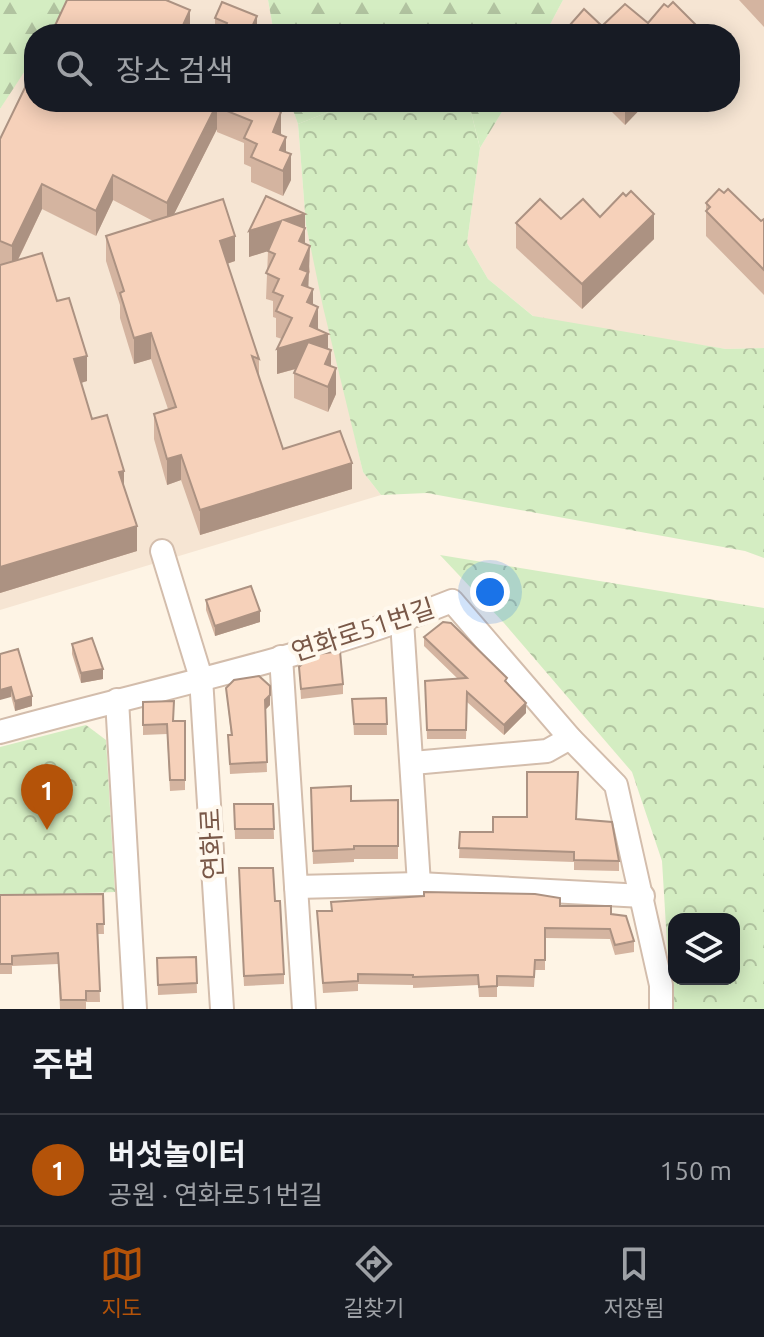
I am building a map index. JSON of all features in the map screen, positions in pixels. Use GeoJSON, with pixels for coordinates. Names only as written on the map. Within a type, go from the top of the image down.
{"type":"FeatureCollection","features":[{"type":"Feature","properties":{"kind":"street","name":"연화로"},"geometry":{"type":"LineString","coordinates":[[162,551],[201,678],[222,1009]]}},
{"type":"Feature","properties":{"kind":"street","name":"연화로51번길"},"geometry":{"type":"LineString","coordinates":[[0,732],[281,657],[402,621],[452,601],[570,738],[616,785],[661,985],[661,1009]]}},
{"type":"Feature","properties":{"kind":"street"},"geometry":{"type":"LineString","coordinates":[[402,621],[419,884]]}},
{"type":"Feature","properties":{"kind":"street"},"geometry":{"type":"LineString","coordinates":[[281,657],[304,1009]]}},
{"type":"Feature","properties":{"kind":"street"},"geometry":{"type":"LineString","coordinates":[[117,700],[135,1009]]}},
{"type":"Feature","properties":{"kind":"street"},"geometry":{"type":"LineString","coordinates":[[413,763],[547,751],[570,738]]}},
{"type":"Feature","properties":{"kind":"street"},"geometry":{"type":"LineString","coordinates":[[296,887],[419,884],[643,896]]}},
{"type":"Feature","properties":{"kind":"shaded area"},"geometry":{"type":"Polygon","coordinates":[[[67,0],[268,0],[272,24],[52,24],[67,0]]]}},
{"type":"Feature","properties":{"kind":"shaded area"},"geometry":{"type":"Polygon","coordinates":[[[563,0],[764,0],[764,348],[726,349],[538,320],[488,279],[467,243],[480,148],[502,112],[740,112],[740,24],[550,24],[563,0]]]}},
{"type":"Feature","properties":{"kind":"shaded area"},"geometry":{"type":"Polygon","coordinates":[[[24,69],[24,112],[294,112],[298,124],[306,225],[363,472],[381,495],[0,610],[0,109],[24,69]]]}},
{"type":"Feature","properties":{"kind":"green space"},"geometry":{"type":"Polygon","coordinates":[[[0,0],[70,0],[55,24],[24,24],[24,72],[0,109],[0,0]]]}},
{"type":"Feature","properties":{"kind":"green space"},"geometry":{"type":"Polygon","coordinates":[[[268,0],[563,0],[550,24],[272,24],[268,0]]]}},
{"type":"Feature","properties":{"kind":"green space"},"geometry":{"type":"Polygon","coordinates":[[[294,112],[329,112],[298,124],[294,112]]]}},
{"type":"Feature","properties":{"kind":"green space"},"geometry":{"type":"Polygon","coordinates":[[[329,112],[471,112],[480,148],[467,243],[488,279],[533,316],[726,349],[764,348],[764,558],[745,551],[427,493],[381,495],[363,472],[323,307],[306,225],[298,124],[329,112]]]}},
{"type":"Feature","properties":{"kind":"green space"},"geometry":{"type":"Polygon","coordinates":[[[471,112],[502,112],[480,148],[471,112]]]}},
{"type":"Feature","properties":{"kind":"green space"},"geometry":{"type":"Polygon","coordinates":[[[440,555],[764,608],[764,1009],[671,1009],[670,985],[740,985],[740,913],[668,913],[668,960],[662,861],[632,772],[504,623],[440,555]]]}},
{"type":"Feature","properties":{"kind":"green space"},"geometry":{"type":"Polygon","coordinates":[[[86,725],[106,740],[115,892],[0,896],[0,747],[86,725]]]}},
{"type":"Feature","properties":{"kind":"building"},"geometry":{"type":"Polygon","coordinates":[[[67,0],[166,0],[190,10],[184,24],[56,24],[67,0]]]}},
{"type":"Feature","properties":{"kind":"building"},"geometry":{"type":"Polygon","coordinates":[[[222,2],[257,16],[253,24],[227,24],[215,18],[222,2]]]}},
{"type":"Feature","properties":{"kind":"building"},"geometry":{"type":"Polygon","coordinates":[[[673,2],[695,24],[604,24],[625,4],[648,23],[664,4],[668,7],[673,2]]]}},
{"type":"Feature","properties":{"kind":"building"},"geometry":{"type":"Polygon","coordinates":[[[584,9],[600,24],[571,24],[584,9]]]}},
{"type":"Feature","properties":{"kind":"building"},"geometry":{"type":"Polygon","coordinates":[[[24,90],[24,112],[213,112],[167,203],[113,175],[96,211],[42,184],[12,246],[0,241],[0,139],[24,90]]]}},
{"type":"Feature","properties":{"kind":"building"},"geometry":{"type":"Polygon","coordinates":[[[230,112],[281,112],[273,132],[286,137],[280,150],[291,154],[283,171],[251,157],[257,144],[244,138],[252,121],[230,112]]]}},
{"type":"Feature","properties":{"kind":"building"},"geometry":{"type":"Polygon","coordinates":[[[719,189],[724,193],[728,189],[761,221],[764,219],[764,270],[706,211],[710,207],[706,203],[719,189]]]}},
{"type":"Feature","properties":{"kind":"building"},"geometry":{"type":"Polygon","coordinates":[[[631,191],[654,214],[582,284],[516,223],[540,199],[561,219],[583,199],[600,217],[623,193],[626,196],[631,191]]]}},
{"type":"Feature","properties":{"kind":"building"},"geometry":{"type":"Polygon","coordinates":[[[266,196],[305,214],[284,220],[305,228],[299,241],[310,246],[300,269],[308,272],[302,285],[313,289],[307,302],[318,307],[310,326],[328,334],[277,349],[292,318],[276,311],[283,296],[273,292],[279,279],[266,273],[275,254],[268,251],[281,221],[249,231],[266,196]]]}},
{"type":"Feature","properties":{"kind":"building"},"geometry":{"type":"Polygon","coordinates":[[[223,199],[235,236],[220,241],[259,359],[252,356],[283,449],[340,431],[352,463],[200,510],[181,455],[167,459],[154,414],[176,407],[151,333],[134,338],[120,293],[124,291],[106,236],[223,199]]]}},
{"type":"Feature","properties":{"kind":"building"},"geometry":{"type":"Polygon","coordinates":[[[42,253],[57,301],[69,298],[87,356],[74,359],[92,419],[107,415],[124,471],[119,472],[137,526],[0,567],[0,265],[42,253]]]}},
{"type":"Feature","properties":{"kind":"building"},"geometry":{"type":"Polygon","coordinates":[[[308,342],[331,350],[325,364],[336,368],[328,387],[294,373],[308,342]]]}},
{"type":"Feature","properties":{"kind":"building"},"geometry":{"type":"Polygon","coordinates":[[[251,586],[260,611],[215,626],[206,600],[251,586]]]}},
{"type":"Feature","properties":{"kind":"building"},"geometry":{"type":"Polygon","coordinates":[[[443,622],[451,623],[507,678],[505,681],[526,703],[504,725],[467,692],[466,730],[427,730],[425,681],[467,678],[424,637],[443,622]]]}},
{"type":"Feature","properties":{"kind":"building"},"geometry":{"type":"Polygon","coordinates":[[[92,638],[103,669],[81,673],[72,644],[92,638]]]}},
{"type":"Feature","properties":{"kind":"building"},"geometry":{"type":"Polygon","coordinates":[[[18,649],[32,696],[15,701],[11,687],[0,690],[0,654],[18,649]]]}},
{"type":"Feature","properties":{"kind":"building"},"geometry":{"type":"Polygon","coordinates":[[[340,651],[343,684],[301,689],[299,667],[311,655],[340,651]]]}},
{"type":"Feature","properties":{"kind":"building"},"geometry":{"type":"Polygon","coordinates":[[[259,676],[270,686],[270,695],[265,700],[267,762],[230,764],[228,735],[232,735],[226,688],[234,680],[259,676]]]}},
{"type":"Feature","properties":{"kind":"building"},"geometry":{"type":"Polygon","coordinates":[[[386,698],[387,724],[354,724],[352,699],[386,698]]]}},
{"type":"Feature","properties":{"kind":"building"},"geometry":{"type":"Polygon","coordinates":[[[174,701],[173,721],[185,721],[185,780],[170,780],[167,724],[143,725],[143,702],[174,701]]]}},
{"type":"Feature","properties":{"kind":"building"},"geometry":{"type":"Polygon","coordinates":[[[527,772],[578,772],[576,819],[612,822],[619,861],[574,860],[574,852],[459,848],[460,832],[493,832],[493,817],[527,817],[527,772]]]}},
{"type":"Feature","properties":{"kind":"building"},"geometry":{"type":"Polygon","coordinates":[[[351,786],[351,801],[398,800],[398,846],[354,846],[354,849],[313,851],[311,788],[351,786]]]}},
{"type":"Feature","properties":{"kind":"building"},"geometry":{"type":"Polygon","coordinates":[[[234,804],[273,804],[274,829],[235,829],[234,804]]]}},
{"type":"Feature","properties":{"kind":"building"},"geometry":{"type":"Polygon","coordinates":[[[239,868],[273,868],[275,901],[280,901],[284,974],[244,976],[239,868]]]}},
{"type":"Feature","properties":{"kind":"building"},"geometry":{"type":"Polygon","coordinates":[[[424,892],[535,894],[560,898],[560,906],[611,906],[611,914],[626,916],[634,941],[615,945],[610,929],[545,928],[545,960],[535,960],[534,977],[497,976],[497,986],[479,987],[478,975],[413,977],[358,974],[358,981],[323,983],[317,911],[332,911],[331,902],[424,896],[424,892]]]}},
{"type":"Feature","properties":{"kind":"building"},"geometry":{"type":"Polygon","coordinates":[[[103,894],[104,924],[97,924],[100,991],[86,991],[86,1000],[61,1000],[58,953],[12,956],[12,964],[0,964],[0,895],[103,894]]]}},
{"type":"Feature","properties":{"kind":"building"},"geometry":{"type":"Polygon","coordinates":[[[196,957],[197,983],[158,985],[157,958],[196,957]]]}},
{"type":"Feature","properties":{"kind":"place","name":"버섯놀이터"},"geometry":{"type":"Point","coordinates":[47,830]}}]}
